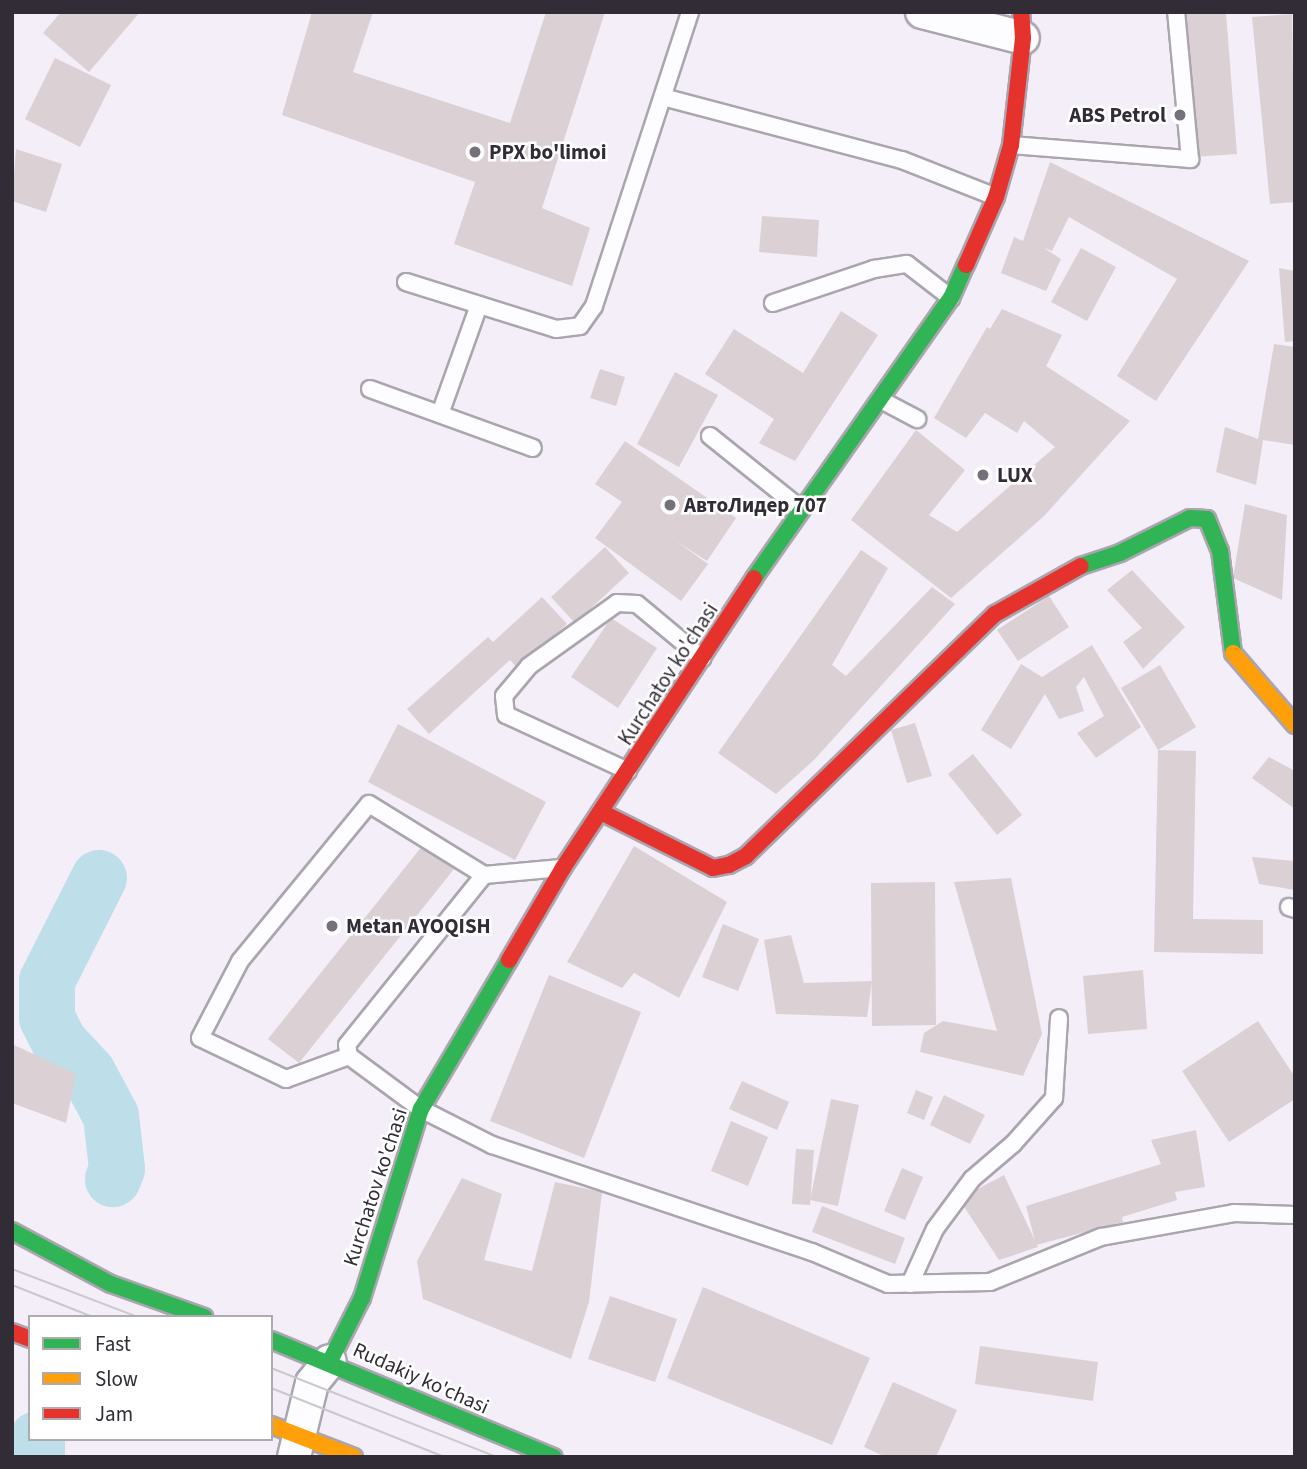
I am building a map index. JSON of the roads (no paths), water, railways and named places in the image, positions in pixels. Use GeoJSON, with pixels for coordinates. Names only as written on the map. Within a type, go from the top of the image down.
{"type":"FeatureCollection","features":[{"type":"Feature","properties":{"kind":"main road","name":"Kurchatov ko'chasi"},"geometry":{"type":"LineString","coordinates":[[331,1361],[362,1298],[421,1109],[562,868],[704,659],[800,508],[881,400],[951,298],[996,197],[1011,145],[1022,25]]}},
{"type":"Feature","properties":{"kind":"main road"},"geometry":{"type":"LineString","coordinates":[[601,812],[713,868],[729,865],[746,856],[995,614],[1064,572],[1120,553],[1190,517],[1207,519],[1220,551],[1232,652],[1295,725]]}},
{"type":"Feature","properties":{"kind":"main road"},"geometry":{"type":"LineString","coordinates":[[12,1231],[111,1284],[198,1315]]}},
{"type":"Feature","properties":{"kind":"main road","name":"Rudakiy ko'chasi"},"geometry":{"type":"LineString","coordinates":[[273,1341],[331,1361],[554,1457]]}},
{"type":"Feature","properties":{"kind":"main road"},"geometry":{"type":"LineString","coordinates":[[288,1439],[354,1457]]}},
{"type":"Feature","properties":{"kind":"street"},"geometry":{"type":"LineString","coordinates":[[922,12],[1022,25]]}},
{"type":"Feature","properties":{"kind":"street"},"geometry":{"type":"LineString","coordinates":[[288,1439],[312,1383],[331,1361]]}},
{"type":"Feature","properties":{"kind":"lane"},"geometry":{"type":"LineString","coordinates":[[406,282],[556,328],[580,326],[594,306],[690,12]]}},
{"type":"Feature","properties":{"kind":"lane"},"geometry":{"type":"LineString","coordinates":[[1011,145],[1190,159],[1176,12]]}},
{"type":"Feature","properties":{"kind":"lane"},"geometry":{"type":"LineString","coordinates":[[663,97],[902,160],[996,197]]}},
{"type":"Feature","properties":{"kind":"lane"},"geometry":{"type":"LineString","coordinates":[[773,303],[874,269],[907,264],[951,298]]}},
{"type":"Feature","properties":{"kind":"lane"},"geometry":{"type":"LineString","coordinates":[[440,414],[479,305]]}},
{"type":"Feature","properties":{"kind":"lane"},"geometry":{"type":"LineString","coordinates":[[370,389],[533,448]]}},
{"type":"Feature","properties":{"kind":"lane"},"geometry":{"type":"LineString","coordinates":[[881,400],[916,419]]}},
{"type":"Feature","properties":{"kind":"lane"},"geometry":{"type":"LineString","coordinates":[[710,436],[800,508]]}},
{"type":"Feature","properties":{"kind":"lane"},"geometry":{"type":"LineString","coordinates":[[629,771],[506,715],[504,696],[529,666],[617,603],[637,604],[704,659]]}},
{"type":"Feature","properties":{"kind":"lane"},"geometry":{"type":"LineString","coordinates":[[349,1056],[286,1079],[200,1038],[240,961],[369,804],[484,875],[562,868]]}},
{"type":"Feature","properties":{"kind":"lane"},"geometry":{"type":"LineString","coordinates":[[484,875],[347,1045],[349,1056],[421,1109],[492,1145],[812,1252],[888,1284],[990,1282],[1101,1237],[1234,1213],[1295,1215]]}},
{"type":"Feature","properties":{"kind":"lane"},"geometry":{"type":"LineString","coordinates":[[910,1283],[935,1229],[972,1179],[1013,1144],[1054,1098],[1059,1018]]}},
{"type":"Feature","properties":{"kind":"waterway"},"geometry":{"type":"LineString","coordinates":[[99,878],[47,981],[47,1018],[60,1043],[88,1073],[111,1116],[117,1169],[113,1179]]}},
{"type":"Feature","properties":{"kind":"waterway"},"geometry":{"type":"LineString","coordinates":[[37,1441],[37,1457]]}},
{"type":"Feature","properties":{"kind":"tram line"},"geometry":{"type":"LineString","coordinates":[[12,1269],[133,1315]]}},
{"type":"Feature","properties":{"kind":"tram line"},"geometry":{"type":"LineString","coordinates":[[12,1285],[88,1315]]}},
{"type":"Feature","properties":{"kind":"tram line"},"geometry":{"type":"LineString","coordinates":[[273,1369],[497,1457]]}},
{"type":"Feature","properties":{"kind":"tram line"},"geometry":{"type":"LineString","coordinates":[[273,1389],[444,1457]]}},
{"type":"Feature","properties":{"kind":"place","name":"ABS Petrol"},"geometry":{"type":"Point","coordinates":[1180,115]}},
{"type":"Feature","properties":{"kind":"place","name":"PPX bo'limoi"},"geometry":{"type":"Point","coordinates":[475,152]}},
{"type":"Feature","properties":{"kind":"place","name":"LUX"},"geometry":{"type":"Point","coordinates":[983,475]}},
{"type":"Feature","properties":{"kind":"place","name":"АвтоЛидер 707"},"geometry":{"type":"Point","coordinates":[670,505]}},
{"type":"Feature","properties":{"kind":"place","name":"Metan AYOQISH"},"geometry":{"type":"Point","coordinates":[332,926]}}]}
